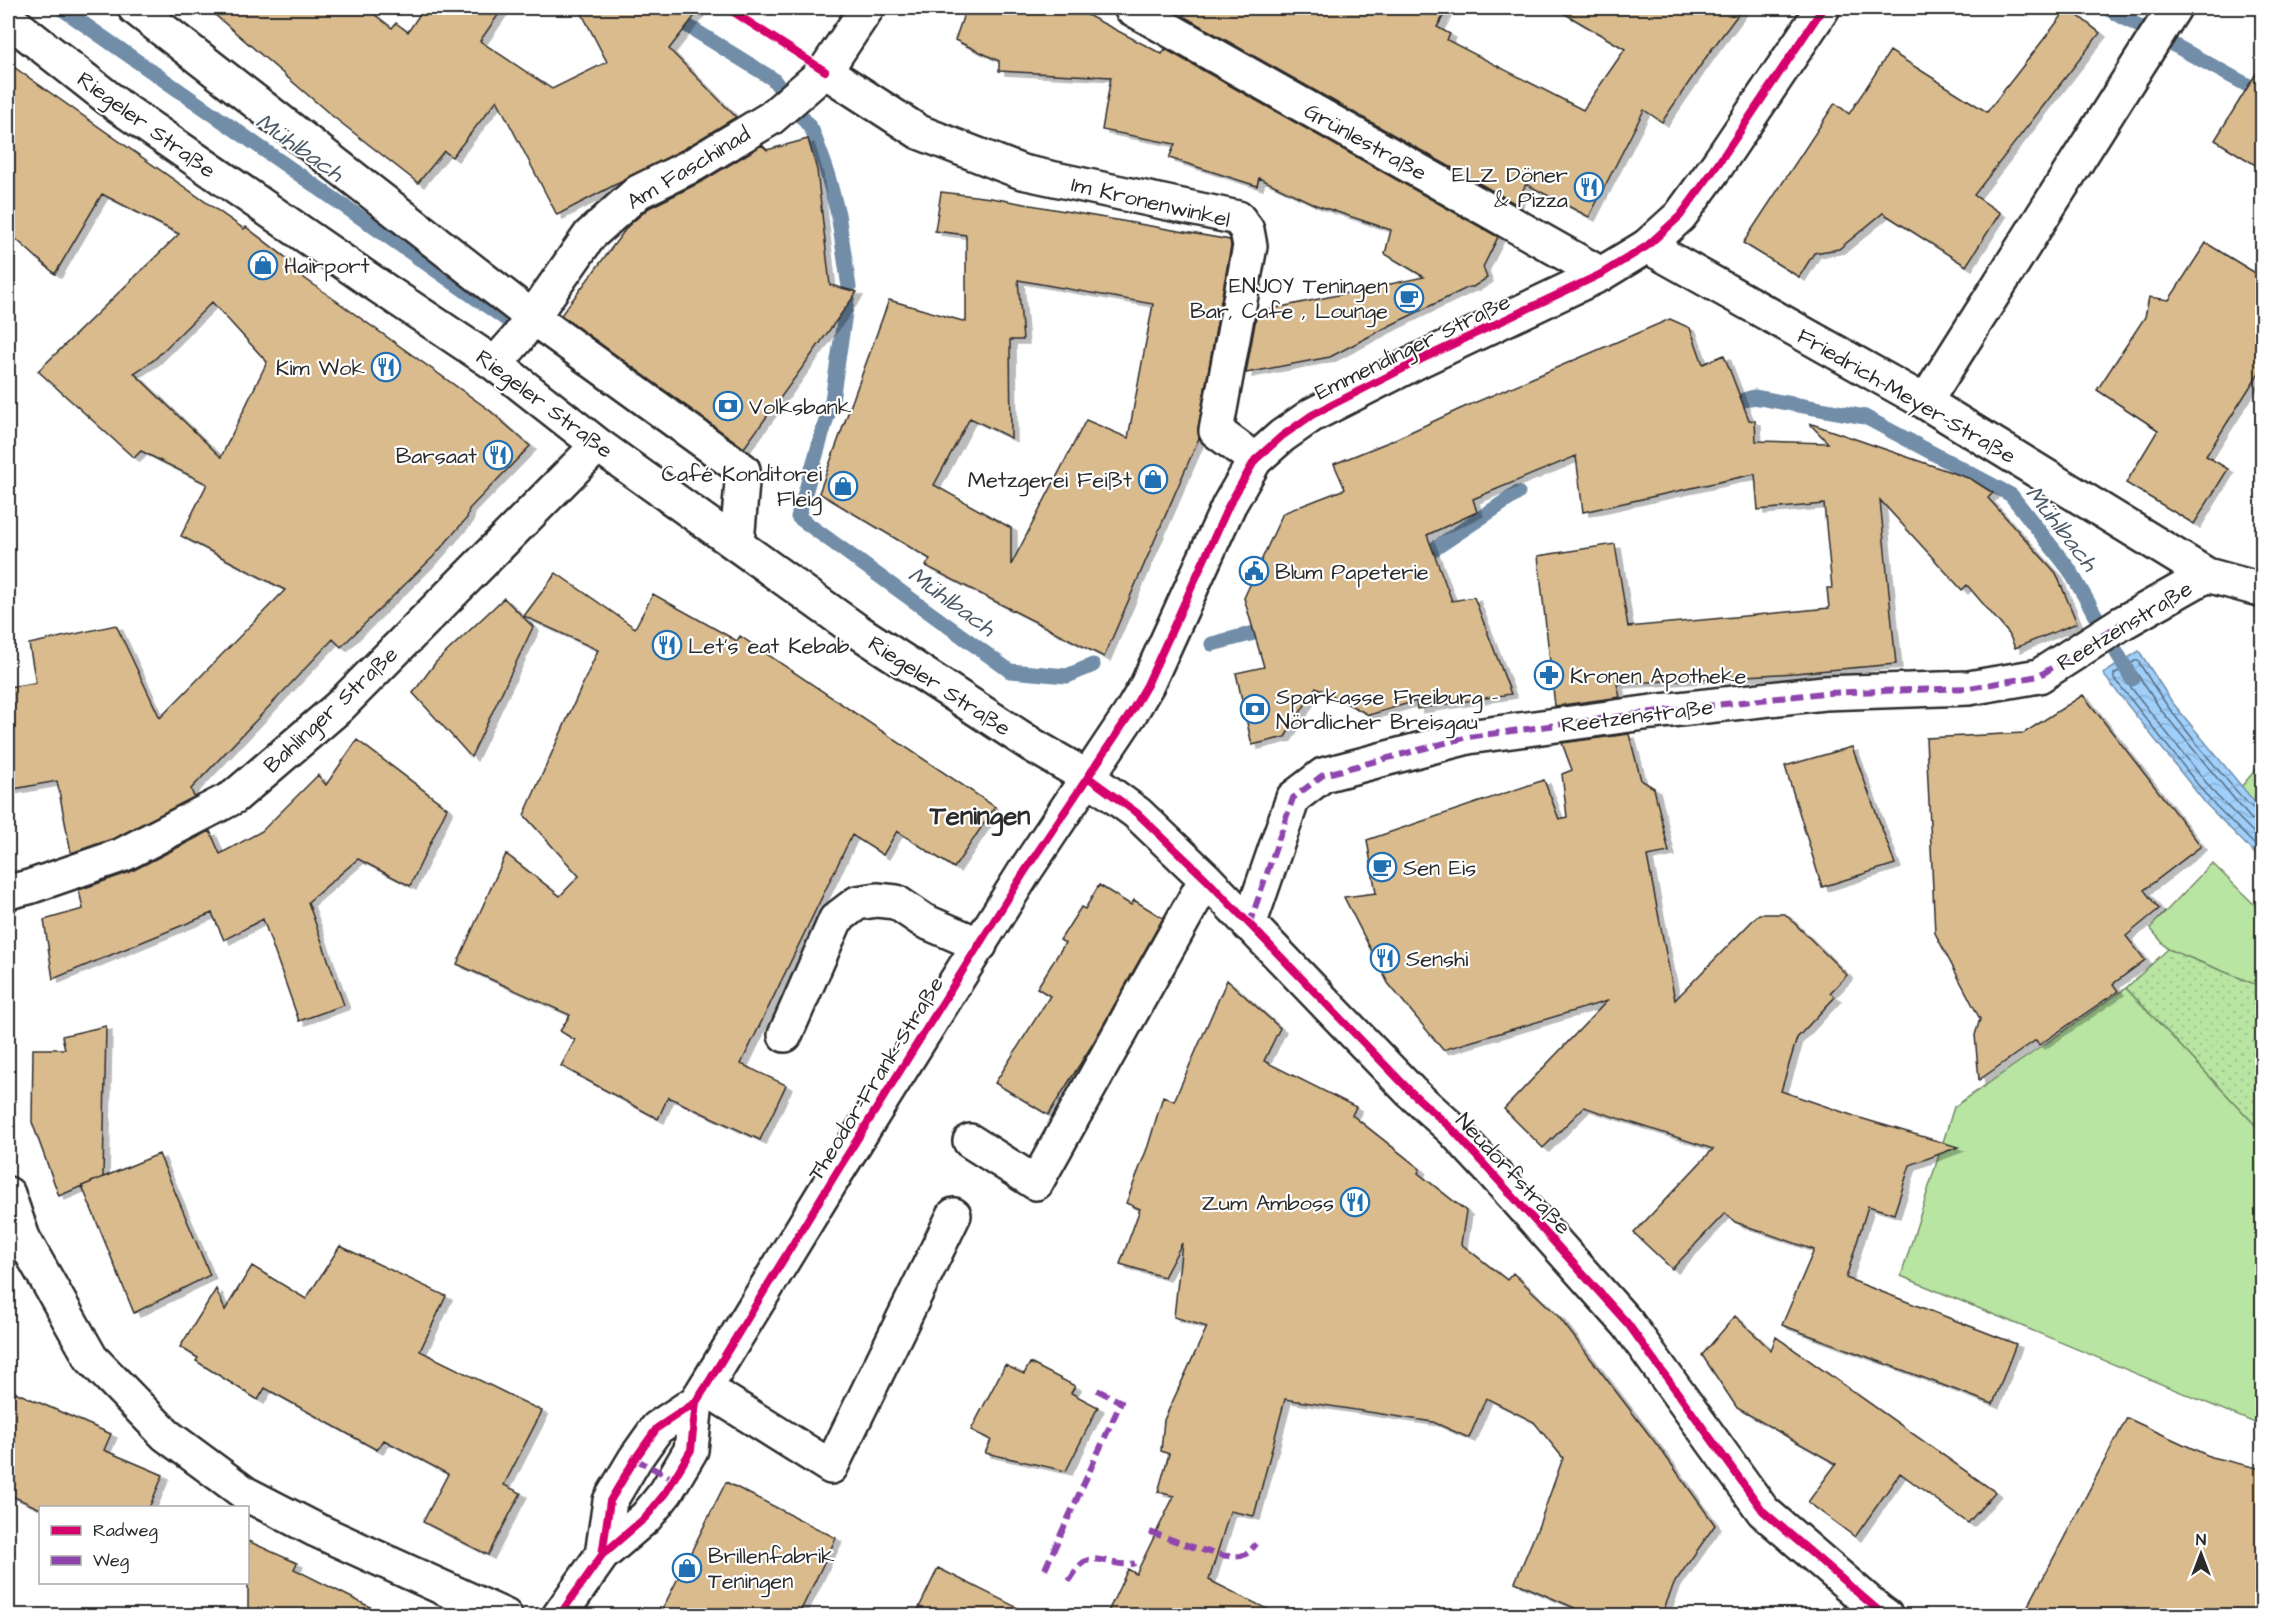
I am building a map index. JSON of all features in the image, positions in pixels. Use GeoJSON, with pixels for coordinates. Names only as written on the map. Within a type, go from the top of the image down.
{"type":"FeatureCollection","features":[{"type":"Feature","properties":{"kind":"street"},"geometry":{"type":"LineString","coordinates":[[135,8],[532,317],[743,470],[737,543]]}},
{"type":"Feature","properties":{"kind":"street","name":"Am Faschinad"},"geometry":{"type":"LineString","coordinates":[[495,364],[532,317],[590,235],[638,192],[693,165],[771,118],[817,79],[867,8]]}},
{"type":"Feature","properties":{"kind":"street","name":"Grünlestraße"},"geometry":{"type":"LineString","coordinates":[[1131,8],[1601,274]]}},
{"type":"Feature","properties":{"kind":"street","name":"Emmendinger Straße"},"geometry":{"type":"LineString","coordinates":[[1089,778],[1147,685],[1204,557],[1229,505],[1255,460],[1282,436],[1312,415],[1601,274],[1647,246],[1680,216],[1718,164],[1823,8]]}},
{"type":"Feature","properties":{"kind":"street"},"geometry":{"type":"LineString","coordinates":[[1924,402],[2174,8]]}},
{"type":"Feature","properties":{"kind":"street","name":"Riegeler Straße"},"geometry":{"type":"LineString","coordinates":[[8,19],[117,105],[495,364],[598,445],[856,630],[1032,746],[1089,778]]}},
{"type":"Feature","properties":{"kind":"street","name":"Im Kronenwinkel"},"geometry":{"type":"LineString","coordinates":[[817,79],[919,132],[1022,172],[1238,218],[1247,230],[1250,246],[1216,431],[1255,460]]}},
{"type":"Feature","properties":{"kind":"street","name":"Friedrich-Meyer-Straße"},"geometry":{"type":"LineString","coordinates":[[1647,246],[1924,402],[2207,575],[2262,590]]}},
{"type":"Feature","properties":{"kind":"street","name":"Bahlinger Straße"},"geometry":{"type":"LineString","coordinates":[[8,891],[29,887],[122,855],[234,797],[339,707],[598,445]]}},
{"type":"Feature","properties":{"kind":"street","name":"Reetzenstraße"},"geometry":{"type":"LineString","coordinates":[[1248,925],[1293,798],[1323,775],[1468,737],[1652,712],[1824,693],[1969,688],[2039,676],[2122,623],[2207,575]]}},
{"type":"Feature","properties":{"kind":"street","name":"Neudorfstraße"},"geometry":{"type":"LineString","coordinates":[[1089,778],[1137,813],[1206,879],[1411,1092],[1460,1138],[1628,1324],[1763,1511],[1886,1616]]}},
{"type":"Feature","properties":{"kind":"street","name":"Theodor-Frank-Straße"},"geometry":{"type":"LineString","coordinates":[[559,1616],[602,1555],[646,1517],[666,1492],[691,1450],[701,1395],[838,1170],[1047,837],[1089,778]]}},
{"type":"Feature","properties":{"kind":"street"},"geometry":{"type":"LineString","coordinates":[[970,1141],[1036,1183],[1206,879]]}},
{"type":"Feature","properties":{"kind":"street"},"geometry":{"type":"LineString","coordinates":[[785,1035],[836,919],[857,903],[877,900],[896,902],[924,921],[980,945]]}},
{"type":"Feature","properties":{"kind":"street"},"geometry":{"type":"LineString","coordinates":[[8,1194],[23,1238],[91,1358],[166,1435],[246,1494],[316,1530],[505,1616]]}},
{"type":"Feature","properties":{"kind":"street"},"geometry":{"type":"LineString","coordinates":[[701,1395],[831,1467],[954,1215]]}},
{"type":"Feature","properties":{"kind":"street","name":"Theodor-Frank-Straße"},"geometry":{"type":"LineString","coordinates":[[602,1555],[610,1502],[635,1458],[657,1428],[701,1395]]}},
{"type":"Feature","properties":{"kind":"green space"},"geometry":{"type":"Polygon","coordinates":[[[2262,762],[2262,811],[2241,787],[2262,762]]]}},
{"type":"Feature","properties":{"kind":"green space"},"geometry":{"type":"Polygon","coordinates":[[[2212,863],[2262,912],[2262,987],[2168,949],[2150,928],[2212,863]]]}},
{"type":"Feature","properties":{"kind":"green space"},"geometry":{"type":"Polygon","coordinates":[[[2168,949],[2262,987],[2262,1132],[2126,988],[2168,949]]]}},
{"type":"Feature","properties":{"kind":"green space"},"geometry":{"type":"Polygon","coordinates":[[[2126,988],[2262,1132],[2262,1426],[1901,1276],[1954,1107],[2126,988]]]}},
{"type":"Feature","properties":{"kind":"water"},"geometry":{"type":"Polygon","coordinates":[[[2139,651],[2172,702],[2262,811],[2262,861],[2206,804],[2103,674],[2139,651]]]}},
{"type":"Feature","properties":{"kind":"building"},"geometry":{"type":"Polygon","coordinates":[[[207,8],[366,8],[392,28],[396,23],[408,32],[424,8],[503,8],[480,41],[552,89],[607,62],[579,8],[701,8],[669,49],[736,117],[684,149],[557,215],[497,100],[452,157],[444,151],[418,183],[331,115],[207,8]]]}},
{"type":"Feature","properties":{"kind":"building"},"geometry":{"type":"Polygon","coordinates":[[[966,8],[1074,8],[1162,54],[1165,49],[1498,237],[1483,267],[1487,278],[1330,357],[1246,373],[1257,312],[1424,277],[1385,254],[1391,230],[1316,205],[1259,178],[1257,186],[1169,158],[1175,144],[1102,130],[1111,77],[999,71],[999,61],[955,40],[966,8]]]}},
{"type":"Feature","properties":{"kind":"building"},"geometry":{"type":"Polygon","coordinates":[[[1187,8],[1448,8],[1437,27],[1450,34],[1447,40],[1583,110],[1625,49],[1555,8],[1743,8],[1662,122],[1644,110],[1589,217],[1526,184],[1516,204],[1183,16],[1187,8]]]}},
{"type":"Feature","properties":{"kind":"building"},"geometry":{"type":"Polygon","coordinates":[[[2068,8],[2100,33],[1974,195],[2000,213],[1966,266],[1883,213],[1839,249],[1814,253],[1799,277],[1743,243],[1835,103],[1849,114],[1890,51],[1987,112],[2068,8]]]}},
{"type":"Feature","properties":{"kind":"building"},"geometry":{"type":"Polygon","coordinates":[[[8,63],[244,229],[246,227],[294,264],[290,268],[488,409],[530,446],[469,509],[467,518],[433,557],[341,647],[333,639],[191,789],[194,797],[115,838],[71,853],[57,781],[8,790],[8,687],[36,683],[29,644],[116,625],[160,718],[285,590],[181,536],[207,484],[141,451],[134,458],[38,371],[179,234],[102,194],[55,274],[8,232],[8,63]],[[212,302],[154,360],[134,373],[221,457],[267,362],[212,302]]]}},
{"type":"Feature","properties":{"kind":"building"},"geometry":{"type":"Polygon","coordinates":[[[2262,64],[2262,169],[2215,140],[2262,64]]]}},
{"type":"Feature","properties":{"kind":"building"},"geometry":{"type":"Polygon","coordinates":[[[808,139],[817,170],[830,285],[857,292],[744,448],[561,315],[628,226],[649,208],[703,181],[762,145],[767,150],[808,139]]]}},
{"type":"Feature","properties":{"kind":"building"},"geometry":{"type":"Polygon","coordinates":[[[941,192],[991,198],[1230,240],[1231,246],[1198,428],[1199,438],[1104,657],[926,566],[930,559],[819,493],[889,300],[966,322],[966,235],[935,231],[941,192]],[[1018,280],[1023,340],[1010,340],[1011,438],[970,418],[934,485],[1011,528],[1011,565],[1086,420],[1128,438],[1153,304],[1018,280]]]}},
{"type":"Feature","properties":{"kind":"building"},"geometry":{"type":"Polygon","coordinates":[[[2206,243],[2262,277],[2262,368],[2206,456],[2228,469],[2194,524],[2126,483],[2158,430],[2097,390],[2145,317],[2149,297],[2169,300],[2206,243]]]}},
{"type":"Feature","properties":{"kind":"building"},"geometry":{"type":"Polygon","coordinates":[[[1670,319],[1690,328],[1703,364],[1724,355],[1749,420],[1755,421],[1756,441],[1828,443],[1809,423],[1971,479],[1993,493],[1988,498],[2056,573],[2077,623],[2015,648],[2009,634],[1967,585],[1962,590],[1880,500],[1896,664],[1617,684],[1620,697],[1555,706],[1538,556],[1615,544],[1628,627],[1829,608],[1827,588],[1832,588],[1824,504],[1758,510],[1755,474],[1583,512],[1576,456],[1473,499],[1477,512],[1427,535],[1452,601],[1474,597],[1511,694],[1417,709],[1416,701],[1369,715],[1316,687],[1285,737],[1252,745],[1236,673],[1264,667],[1244,598],[1283,513],[1345,489],[1334,464],[1670,319]]]}},
{"type":"Feature","properties":{"kind":"building"},"geometry":{"type":"Polygon","coordinates":[[[556,573],[635,628],[653,594],[737,641],[740,636],[995,807],[954,868],[897,831],[883,855],[852,835],[741,1064],[786,1085],[760,1140],[668,1097],[658,1119],[561,1066],[575,1040],[560,1031],[570,1015],[457,964],[506,854],[560,896],[579,876],[524,815],[598,650],[524,616],[556,573]]]}},
{"type":"Feature","properties":{"kind":"building"},"geometry":{"type":"Polygon","coordinates":[[[504,598],[533,627],[471,757],[413,693],[436,662],[504,598]]]}},
{"type":"Feature","properties":{"kind":"building"},"geometry":{"type":"Polygon","coordinates":[[[2083,695],[2201,846],[2144,890],[2159,909],[2126,936],[2145,960],[2113,984],[2118,991],[2039,1045],[2036,1040],[1979,1080],[1975,1035],[1980,1019],[1935,933],[1926,738],[2024,733],[2083,695]]]}},
{"type":"Feature","properties":{"kind":"building"},"geometry":{"type":"Polygon","coordinates":[[[1629,734],[1641,780],[1654,788],[1669,852],[1647,856],[1675,1000],[1759,914],[1785,914],[1847,975],[1830,993],[1835,997],[1797,1038],[1781,1091],[1860,1118],[1958,1147],[1910,1165],[1894,1214],[1868,1206],[1846,1278],[2016,1344],[1993,1404],[1782,1325],[1814,1250],[1735,1222],[1725,1213],[1672,1269],[1634,1233],[1713,1149],[1584,1107],[1543,1148],[1504,1109],[1607,1001],[1443,1050],[1388,983],[1344,897],[1376,893],[1367,840],[1544,780],[1559,819],[1567,817],[1562,774],[1572,770],[1562,743],[1629,734]]]}},
{"type":"Feature","properties":{"kind":"building"},"geometry":{"type":"Polygon","coordinates":[[[357,740],[447,808],[410,886],[358,859],[308,902],[344,1005],[299,1021],[263,919],[224,940],[212,913],[53,979],[44,920],[83,909],[79,890],[130,872],[210,831],[220,854],[262,831],[318,775],[326,785],[357,740]]]}},
{"type":"Feature","properties":{"kind":"building"},"geometry":{"type":"Polygon","coordinates":[[[1852,747],[1895,864],[1822,887],[1785,766],[1852,747]]]}},
{"type":"Feature","properties":{"kind":"building"},"geometry":{"type":"Polygon","coordinates":[[[1099,885],[1131,905],[1134,900],[1163,918],[1092,1045],[1048,1115],[995,1083],[1050,996],[1037,988],[1065,943],[1060,940],[1081,907],[1085,909],[1099,885]]]}},
{"type":"Feature","properties":{"kind":"building"},"geometry":{"type":"Polygon","coordinates":[[[1227,980],[1280,1028],[1264,1061],[1356,1107],[1352,1115],[1420,1169],[1418,1173],[1466,1211],[1461,1244],[1507,1280],[1513,1273],[1558,1316],[1664,1454],[1715,1525],[1675,1582],[1661,1616],[1593,1616],[1515,1582],[1539,1525],[1563,1458],[1534,1422],[1486,1398],[1469,1438],[1433,1422],[1285,1399],[1254,1516],[1230,1511],[1209,1580],[1281,1616],[1106,1616],[1128,1569],[1136,1574],[1174,1496],[1158,1492],[1169,1454],[1161,1451],[1164,1420],[1207,1327],[1174,1317],[1182,1243],[1164,1277],[1120,1264],[1140,1209],[1126,1203],[1148,1146],[1163,1096],[1174,1101],[1227,980]]]}},
{"type":"Feature","properties":{"kind":"building"},"geometry":{"type":"Polygon","coordinates":[[[106,1026],[103,1177],[59,1196],[32,1122],[33,1049],[65,1049],[62,1036],[106,1026]]]}},
{"type":"Feature","properties":{"kind":"building"},"geometry":{"type":"Polygon","coordinates":[[[159,1154],[210,1275],[134,1313],[82,1186],[159,1154]]]}},
{"type":"Feature","properties":{"kind":"building"},"geometry":{"type":"Polygon","coordinates":[[[340,1246],[446,1296],[420,1351],[542,1411],[504,1485],[521,1493],[488,1555],[423,1522],[448,1474],[384,1440],[377,1450],[265,1388],[258,1400],[196,1361],[198,1358],[180,1347],[216,1289],[225,1310],[252,1266],[306,1299],[340,1246]]]}},
{"type":"Feature","properties":{"kind":"building"},"geometry":{"type":"Polygon","coordinates":[[[1735,1316],[1771,1350],[1776,1337],[1995,1492],[1968,1523],[1900,1473],[1855,1537],[1808,1502],[1836,1464],[1737,1408],[1702,1355],[1735,1316]]]}},
{"type":"Feature","properties":{"kind":"building"},"geometry":{"type":"Polygon","coordinates":[[[1030,1363],[1075,1386],[1071,1393],[1098,1407],[1066,1471],[985,1453],[991,1440],[971,1430],[1005,1365],[1024,1374],[1030,1363]]]}},
{"type":"Feature","properties":{"kind":"building"},"geometry":{"type":"Polygon","coordinates":[[[8,1389],[111,1434],[104,1450],[163,1475],[150,1506],[39,1506],[38,1508],[8,1494],[8,1389]]]}},
{"type":"Feature","properties":{"kind":"building"},"geometry":{"type":"Polygon","coordinates":[[[2127,1418],[2211,1457],[2262,1469],[2262,1616],[2023,1616],[2127,1418]]]}},
{"type":"Feature","properties":{"kind":"building"},"geometry":{"type":"Polygon","coordinates":[[[726,1482],[836,1538],[798,1616],[659,1616],[726,1482]]]}},
{"type":"Feature","properties":{"kind":"building"},"geometry":{"type":"Polygon","coordinates":[[[249,1541],[297,1563],[294,1569],[388,1616],[248,1616],[249,1541]]]}},
{"type":"Feature","properties":{"kind":"building"},"geometry":{"type":"Polygon","coordinates":[[[938,1568],[1034,1616],[915,1616],[938,1568]]]}},
{"type":"Feature","properties":{"kind":"waterway","name":"Mühlbach"},"geometry":{"type":"LineString","coordinates":[[61,8],[513,324]]}},
{"type":"Feature","properties":{"kind":"waterway"},"geometry":{"type":"LineString","coordinates":[[659,8],[773,79],[812,130],[825,165],[838,214],[849,287],[832,400],[798,517],[1010,671],[1067,676],[1093,665]]}},
{"type":"Feature","properties":{"kind":"waterway"},"geometry":{"type":"LineString","coordinates":[[2106,8],[2262,93]]}},
{"type":"Feature","properties":{"kind":"waterway","name":"Mühlbach"},"geometry":{"type":"LineString","coordinates":[[1724,406],[1754,397],[1865,417],[2011,495],[2069,569],[2132,679]]}},
{"type":"Feature","properties":{"kind":"waterway","name":"Mühlbach"},"geometry":{"type":"LineString","coordinates":[[1416,561],[1518,493]]}},
{"type":"Feature","properties":{"kind":"waterway","name":"Mühlbach"},"geometry":{"type":"LineString","coordinates":[[1212,644],[1254,633]]}},
{"type":"Feature","properties":{"kind":"marked path"},"geometry":{"type":"LineString","coordinates":[[1249,925],[1293,798],[1323,775],[1468,737],[1652,712],[1824,693],[1969,688],[2039,676],[2122,623]]}},
{"type":"Feature","properties":{"kind":"marked path"},"geometry":{"type":"LineString","coordinates":[[1045,1569],[1121,1402],[1097,1390]]}},
{"type":"Feature","properties":{"kind":"marked path"},"geometry":{"type":"LineString","coordinates":[[635,1459],[673,1479]]}},
{"type":"Feature","properties":{"kind":"marked path"},"geometry":{"type":"LineString","coordinates":[[1150,1532],[1221,1555],[1241,1556],[1256,1544]]}},
{"type":"Feature","properties":{"kind":"marked path"},"geometry":{"type":"LineString","coordinates":[[1069,1581],[1080,1566],[1089,1560],[1122,1564],[1135,1563]]}},
{"type":"Feature","properties":{"kind":"cycle path"},"geometry":{"type":"LineString","coordinates":[[727,8],[825,71]]}},
{"type":"Feature","properties":{"kind":"cycle path"},"geometry":{"type":"LineString","coordinates":[[602,1555],[610,1501],[635,1459],[657,1428],[696,1402],[1025,871],[1130,714],[1147,685],[1229,505],[1255,460],[1282,436],[1312,415],[1422,359],[1601,274],[1647,246],[1680,216],[1718,164],[1823,8]]}},
{"type":"Feature","properties":{"kind":"cycle path"},"geometry":{"type":"LineString","coordinates":[[1089,778],[1137,813],[1206,879],[1411,1092],[1453,1130],[1628,1324],[1763,1511],[1886,1616]]}},
{"type":"Feature","properties":{"kind":"cycle path"},"geometry":{"type":"LineString","coordinates":[[559,1616],[602,1555],[646,1517],[666,1492],[691,1450],[696,1402]]}},
{"type":"Feature","properties":{"kind":"place","name":"ELZ Döner & Pizza"},"geometry":{"type":"Point","coordinates":[1589,187]}},
{"type":"Feature","properties":{"kind":"place","name":"Hairport"},"geometry":{"type":"Point","coordinates":[263,265]}},
{"type":"Feature","properties":{"kind":"place","name":"ENJOY Teningen Bar, Cafe , Lounge"},"geometry":{"type":"Point","coordinates":[1409,298]}},
{"type":"Feature","properties":{"kind":"place","name":"Kim Wok"},"geometry":{"type":"Point","coordinates":[386,367]}},
{"type":"Feature","properties":{"kind":"place","name":"Volksbank"},"geometry":{"type":"Point","coordinates":[728,406]}},
{"type":"Feature","properties":{"kind":"place","name":"Barsaat"},"geometry":{"type":"Point","coordinates":[498,455]}},
{"type":"Feature","properties":{"kind":"place","name":"Metzgerei Feißt"},"geometry":{"type":"Point","coordinates":[1153,479]}},
{"type":"Feature","properties":{"kind":"place","name":"Café Konditorei Fleig"},"geometry":{"type":"Point","coordinates":[843,486]}},
{"type":"Feature","properties":{"kind":"place","name":"Blum Papeterie"},"geometry":{"type":"Point","coordinates":[1254,571]}},
{"type":"Feature","properties":{"kind":"place","name":"Let's eat Kebab"},"geometry":{"type":"Point","coordinates":[667,645]}},
{"type":"Feature","properties":{"kind":"place","name":"Kronen Apotheke"},"geometry":{"type":"Point","coordinates":[1549,675]}},
{"type":"Feature","properties":{"kind":"place","name":"Sparkasse Freiburg - Nördlicher Breisgau"},"geometry":{"type":"Point","coordinates":[1255,709]}},
{"type":"Feature","properties":{"kind":"place","name":"Sen Eis"},"geometry":{"type":"Point","coordinates":[1382,867]}},
{"type":"Feature","properties":{"kind":"place","name":"Senshi"},"geometry":{"type":"Point","coordinates":[1385,958]}},
{"type":"Feature","properties":{"kind":"place","name":"Zum Amboss"},"geometry":{"type":"Point","coordinates":[1355,1202]}},
{"type":"Feature","properties":{"kind":"place","name":"Brillenfabrik Teningen"},"geometry":{"type":"Point","coordinates":[687,1568]}},
{"type":"Feature","properties":{"kind":"district","name":"Teningen"},"geometry":{"type":"Point","coordinates":[980,815]}}]}
